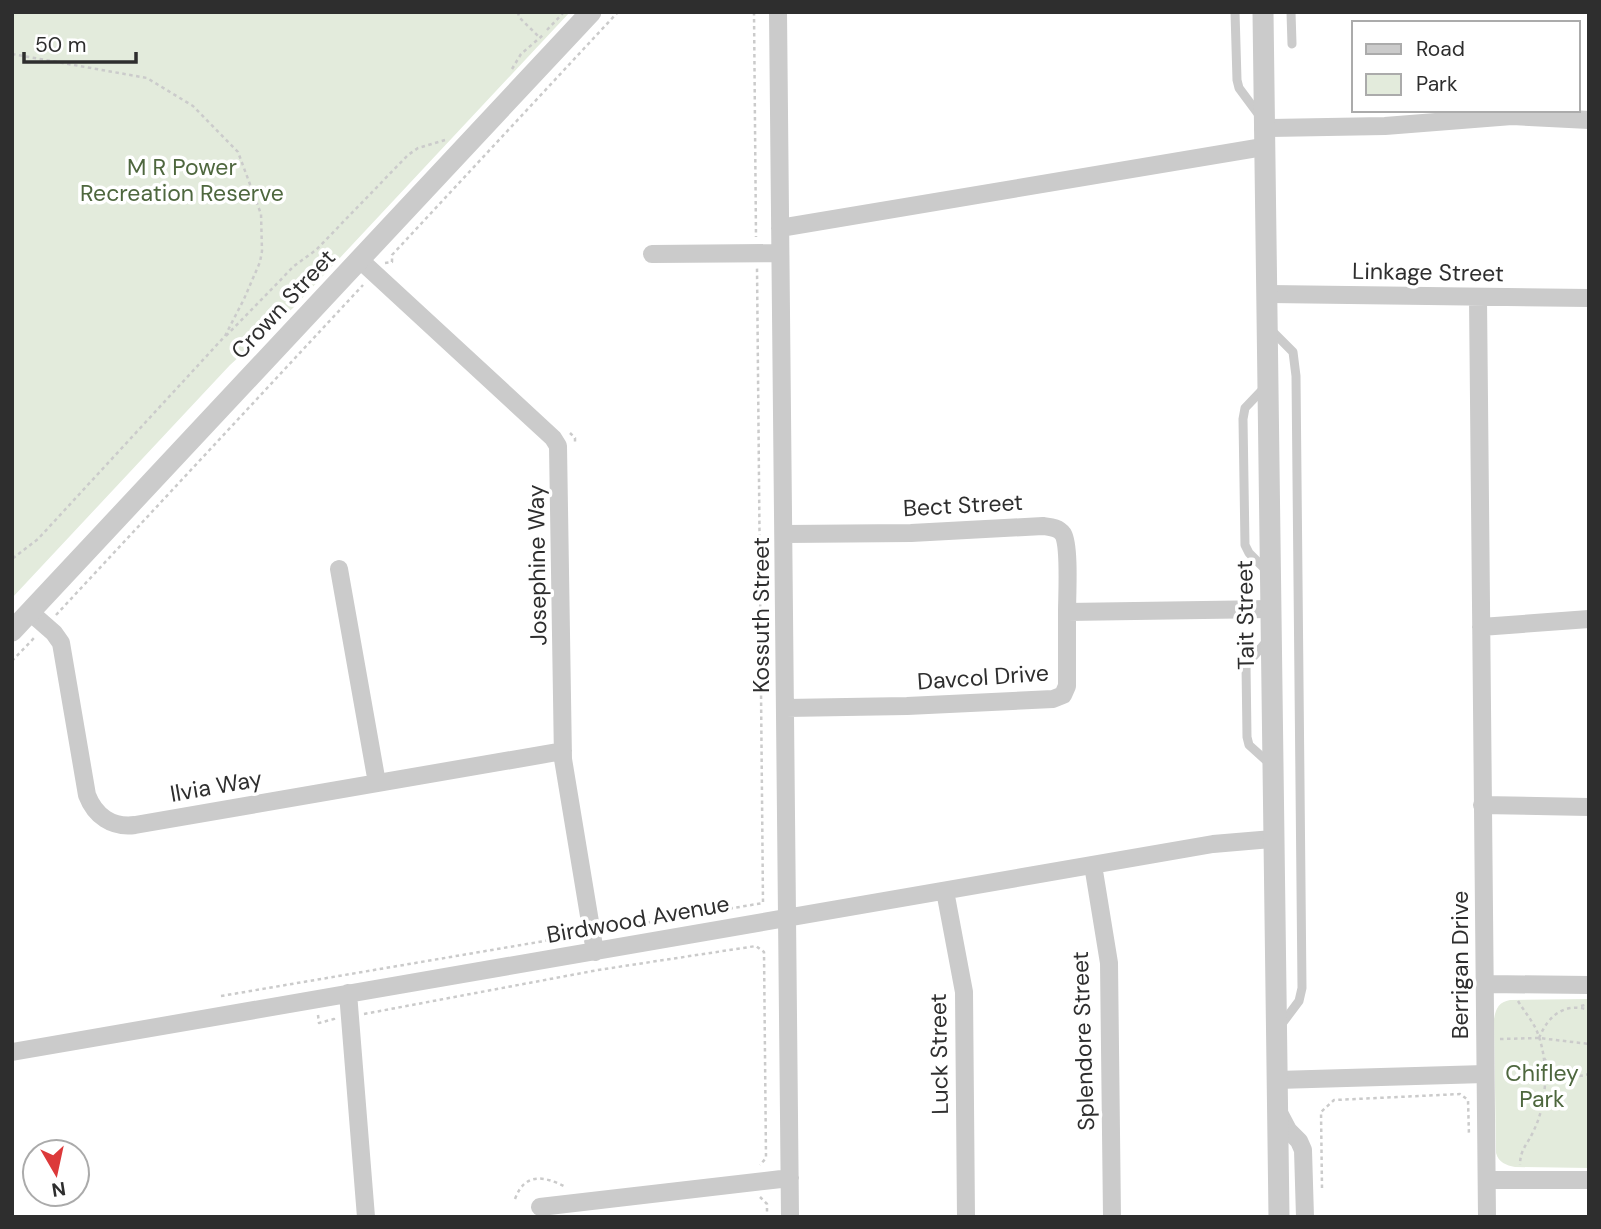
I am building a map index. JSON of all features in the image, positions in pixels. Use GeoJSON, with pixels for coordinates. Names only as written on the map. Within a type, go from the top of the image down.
{"type":"FeatureCollection","features":[{"type":"Feature","properties":{"kind":"street","name":"Crown Street"},"geometry":{"type":"LineString","coordinates":[[12,631],[38,619],[367,266],[591,12]]}},
{"type":"Feature","properties":{"kind":"street","name":"Kossuth Street"},"geometry":{"type":"LineString","coordinates":[[778,12],[790,1217]]}},
{"type":"Feature","properties":{"kind":"street","name":"Tait Street"},"geometry":{"type":"LineString","coordinates":[[1263,12],[1279,1217]]}},
{"type":"Feature","properties":{"kind":"street"},"geometry":{"type":"LineString","coordinates":[[780,228],[1263,133],[1512,116],[1589,120]]}},
{"type":"Feature","properties":{"kind":"street"},"geometry":{"type":"LineString","coordinates":[[652,254],[780,253]]}},
{"type":"Feature","properties":{"kind":"street","name":"Josephine Way"},"geometry":{"type":"LineString","coordinates":[[367,266],[553,438],[558,446],[563,751],[596,952]]}},
{"type":"Feature","properties":{"kind":"street","name":"Linkage Street"},"geometry":{"type":"LineString","coordinates":[[1267,294],[1589,298]]}},
{"type":"Feature","properties":{"kind":"street","name":"Berrigan Drive"},"geometry":{"type":"LineString","coordinates":[[1478,298],[1487,1217]]}},
{"type":"Feature","properties":{"kind":"street","name":"Bect Street"},"geometry":{"type":"LineString","coordinates":[[785,534],[911,533],[1043,526],[1056,528],[1063,534],[1066,546],[1067,612]]}},
{"type":"Feature","properties":{"kind":"street"},"geometry":{"type":"LineString","coordinates":[[339,569],[377,783]]}},
{"type":"Feature","properties":{"kind":"street"},"geometry":{"type":"LineString","coordinates":[[1067,612],[1271,609]]}},
{"type":"Feature","properties":{"kind":"street","name":"Davcol Drive"},"geometry":{"type":"LineString","coordinates":[[786,708],[906,706],[1057,698],[1063,695],[1067,681],[1067,612]]}},
{"type":"Feature","properties":{"kind":"street","name":"Ilvia Way"},"geometry":{"type":"LineString","coordinates":[[38,619],[59,639],[62,646],[88,795],[94,808],[107,821],[116,824],[130,825],[563,751]]}},
{"type":"Feature","properties":{"kind":"street"},"geometry":{"type":"LineString","coordinates":[[1481,626],[1589,620]]}},
{"type":"Feature","properties":{"kind":"street"},"geometry":{"type":"LineString","coordinates":[[1482,805],[1589,807]]}},
{"type":"Feature","properties":{"kind":"street","name":"Birdwood Avenue"},"geometry":{"type":"LineString","coordinates":[[12,1052],[1213,844],[1273,839]]}},
{"type":"Feature","properties":{"kind":"street","name":"Splendore Street"},"geometry":{"type":"LineString","coordinates":[[1093,865],[1109,963],[1112,1217]]}},
{"type":"Feature","properties":{"kind":"street","name":"Luck Street"},"geometry":{"type":"LineString","coordinates":[[945,891],[964,992],[966,1217]]}},
{"type":"Feature","properties":{"kind":"street"},"geometry":{"type":"LineString","coordinates":[[1486,984],[1589,985]]}},
{"type":"Feature","properties":{"kind":"street"},"geometry":{"type":"LineString","coordinates":[[348,993],[342,1018],[366,1217]]}},
{"type":"Feature","properties":{"kind":"street"},"geometry":{"type":"LineString","coordinates":[[1277,1080],[1485,1074]]}},
{"type":"Feature","properties":{"kind":"street"},"geometry":{"type":"LineString","coordinates":[[1278,1111],[1302,1146],[1305,1217]]}},
{"type":"Feature","properties":{"kind":"street"},"geometry":{"type":"LineString","coordinates":[[540,1207],[790,1178]]}},
{"type":"Feature","properties":{"kind":"street"},"geometry":{"type":"LineString","coordinates":[[1487,1180],[1589,1180]]}},
{"type":"Feature","properties":{"kind":"lane"},"geometry":{"type":"LineString","coordinates":[[1235,12],[1237,80],[1263,133]]}},
{"type":"Feature","properties":{"kind":"lane"},"geometry":{"type":"LineString","coordinates":[[1292,12],[1292,44]]}},
{"type":"Feature","properties":{"kind":"lane"},"geometry":{"type":"LineString","coordinates":[[1268,326],[1293,352],[1296,376],[1302,988],[1296,1006],[1277,1030]]}},
{"type":"Feature","properties":{"kind":"path"},"geometry":{"type":"LineString","coordinates":[[518,12],[519,17],[540,38]]}},
{"type":"Feature","properties":{"kind":"path"},"geometry":{"type":"LineString","coordinates":[[506,75],[521,54],[564,12]]}},
{"type":"Feature","properties":{"kind":"path"},"geometry":{"type":"LineString","coordinates":[[12,662],[38,619],[367,266],[386,262],[392,264],[391,255],[618,12]]}},
{"type":"Feature","properties":{"kind":"path"},"geometry":{"type":"LineString","coordinates":[[221,996],[568,937],[575,928],[575,923],[606,917],[615,928],[763,903],[754,12]]}},
{"type":"Feature","properties":{"kind":"path"},"geometry":{"type":"LineString","coordinates":[[12,54],[147,79],[193,106],[238,152],[261,214],[262,251],[244,299],[221,341]]}},
{"type":"Feature","properties":{"kind":"path"},"geometry":{"type":"LineString","coordinates":[[12,559],[38,539],[221,341],[297,263],[316,250],[408,155],[449,138]]}},
{"type":"Feature","properties":{"kind":"path"},"geometry":{"type":"LineString","coordinates":[[565,428],[575,438],[575,451]]}},
{"type":"Feature","properties":{"kind":"path"},"geometry":{"type":"LineString","coordinates":[[342,1018],[598,970],[756,946],[764,952],[766,1158]]}},
{"type":"Feature","properties":{"kind":"path"},"geometry":{"type":"LineString","coordinates":[[1518,996],[1518,1002],[1530,1018],[1539,1038],[1545,1091],[1533,1133],[1522,1148],[1520,1165]]}},
{"type":"Feature","properties":{"kind":"path"},"geometry":{"type":"LineString","coordinates":[[1539,1038],[1549,1018],[1564,1009],[1589,1004]]}},
{"type":"Feature","properties":{"kind":"path"},"geometry":{"type":"LineString","coordinates":[[1578,1006],[1589,1010]]}},
{"type":"Feature","properties":{"kind":"path"},"geometry":{"type":"LineString","coordinates":[[1497,1039],[1539,1038],[1589,1044]]}},
{"type":"Feature","properties":{"kind":"path"},"geometry":{"type":"LineString","coordinates":[[1542,1055],[1550,1067],[1560,1073],[1572,1077],[1589,1074]]}},
{"type":"Feature","properties":{"kind":"path"},"geometry":{"type":"LineString","coordinates":[[1322,1191],[1321,1112],[1334,1100],[1460,1094],[1468,1100],[1469,1141]]}},
{"type":"Feature","properties":{"kind":"path"},"geometry":{"type":"LineString","coordinates":[[767,1204],[767,1217]]}},
{"type":"Feature","properties":{"kind":"green space","name":"M R Power Recreation Reserve"},"geometry":{"type":"Polygon","coordinates":[[[12,12],[570,12],[293,308],[230,365],[12,598],[12,12]]]}},
{"type":"Feature","properties":{"kind":"green space","name":"Chifley Park"},"geometry":{"type":"Polygon","coordinates":[[[1589,999],[1589,1168],[1515,1167],[1506,1164],[1496,1153],[1494,1019],[1497,1009],[1503,1002],[1510,1000],[1589,999]]]}}]}
